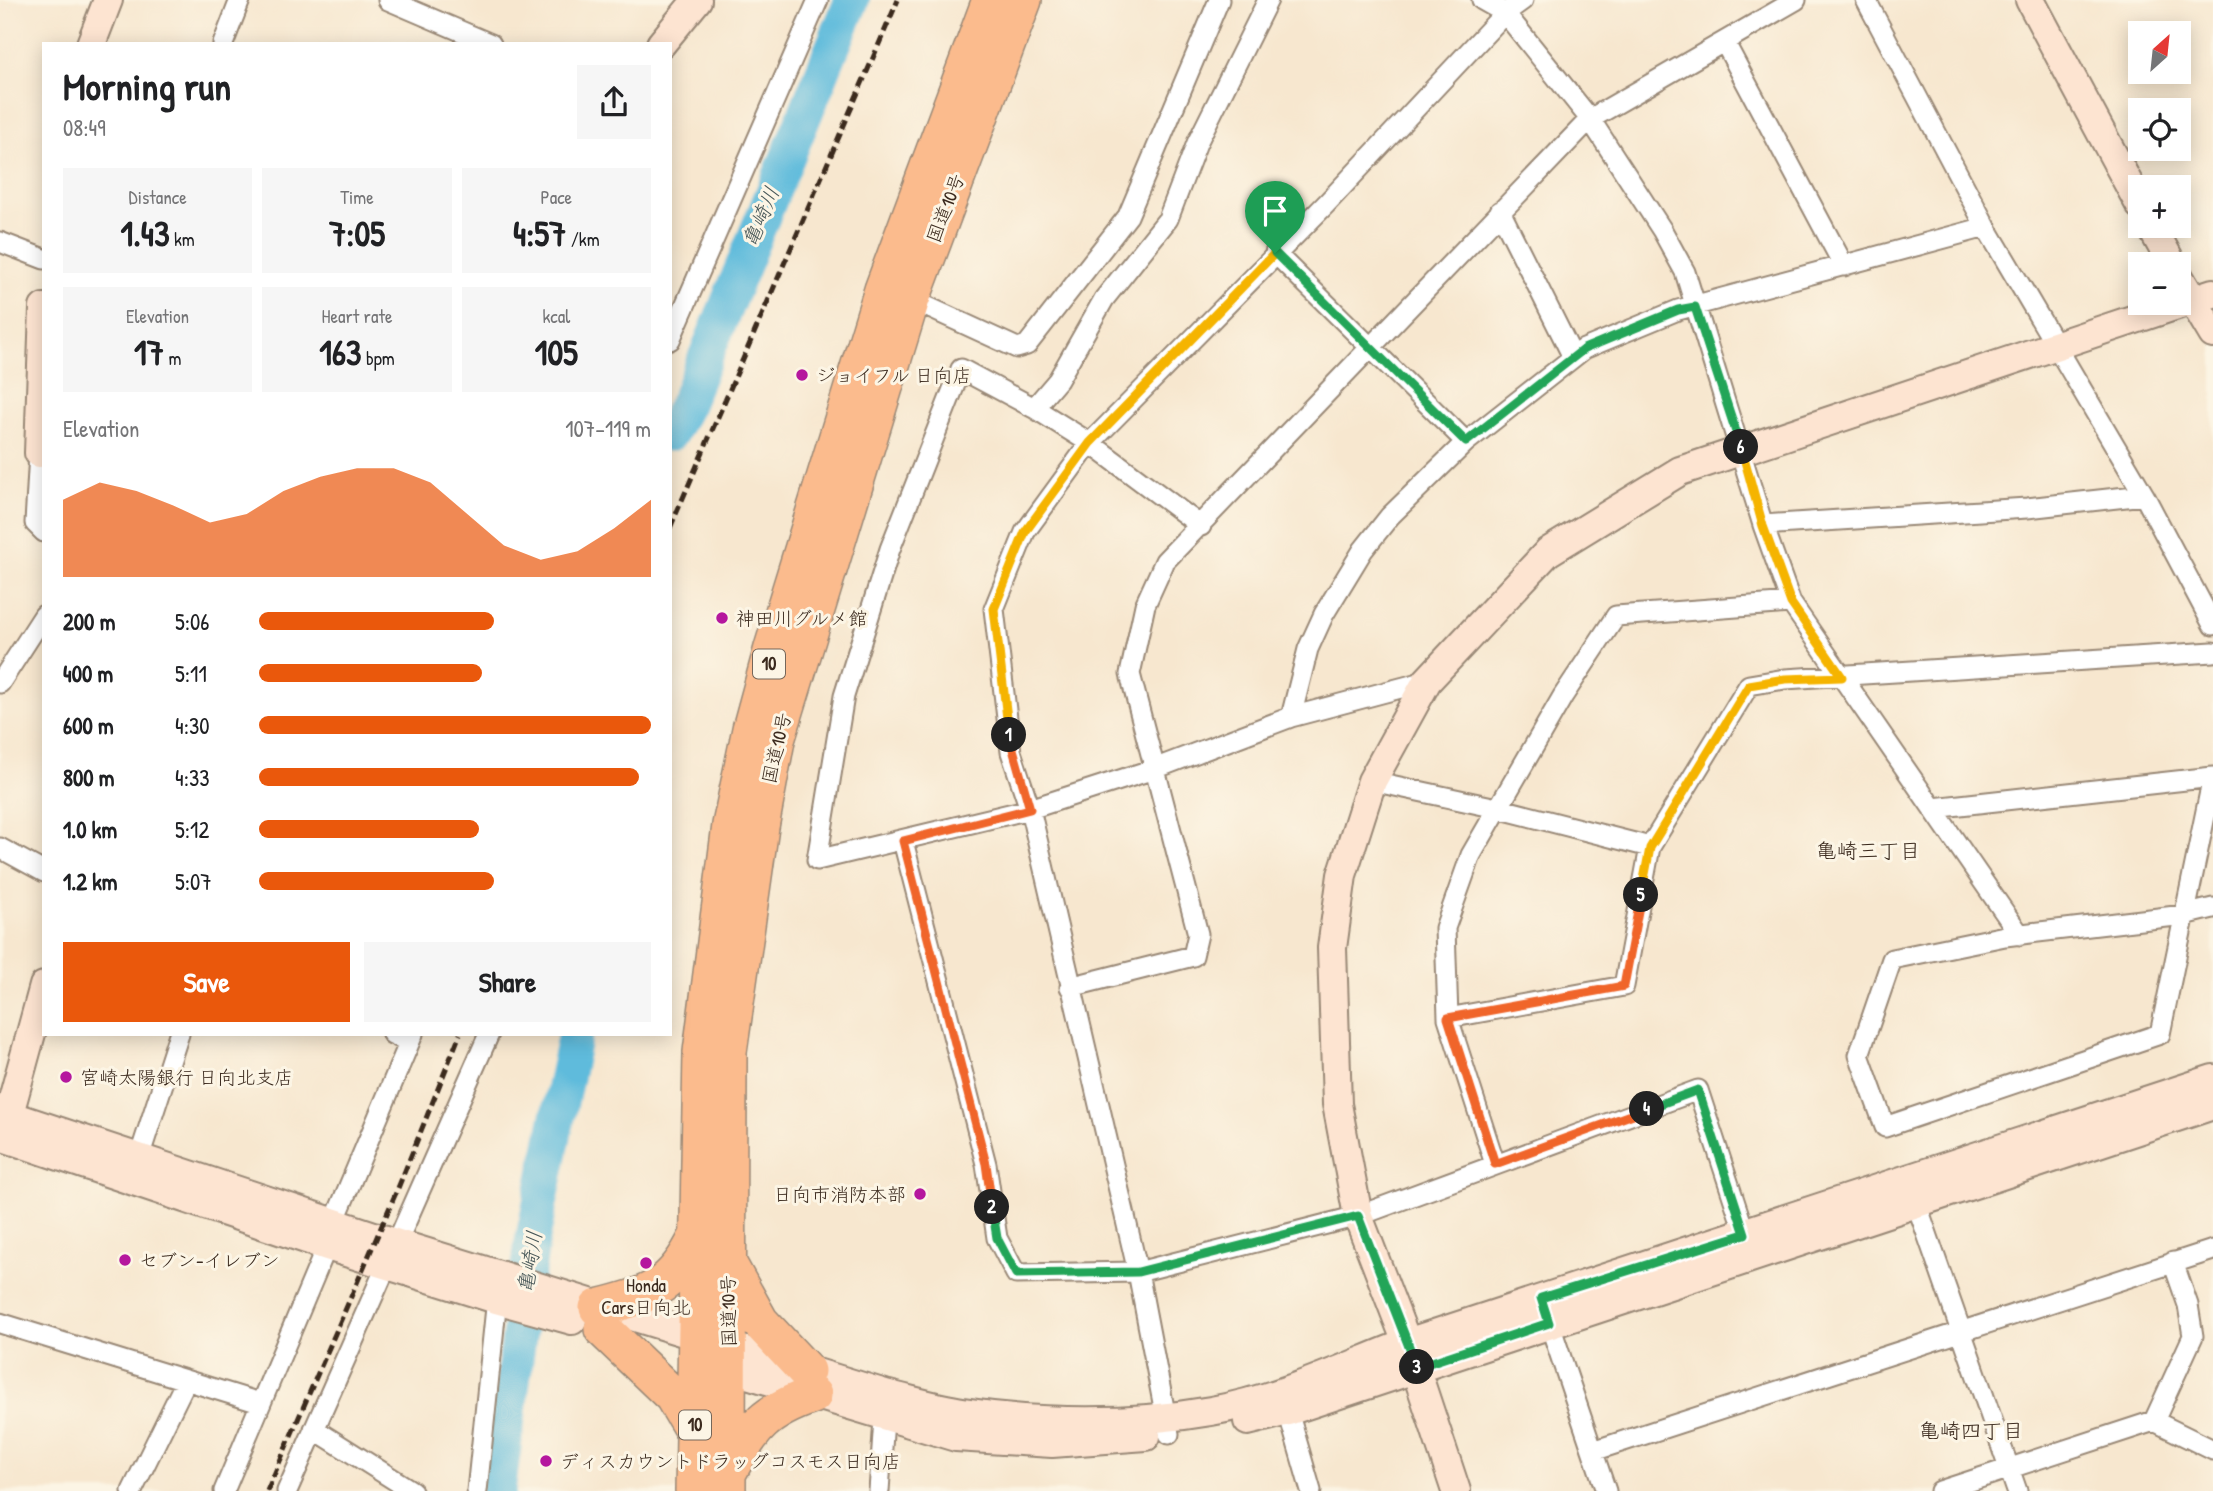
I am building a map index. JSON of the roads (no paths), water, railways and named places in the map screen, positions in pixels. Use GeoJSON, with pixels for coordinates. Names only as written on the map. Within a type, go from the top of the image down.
{"type":"FeatureCollection","features":[{"type":"Feature","properties":{"kind":"highway","name":"国道10号"},"geometry":{"type":"LineString","coordinates":[[727,1482],[698,1237],[702,1052],[731,825],[773,648],[897,294],[991,0]]}},
{"type":"Feature","properties":{"kind":"highway","name":"国道10号"},"geometry":{"type":"LineString","coordinates":[[694,1491],[695,1433],[727,1262],[728,1052],[762,815],[776,740],[897,294],[1023,0]]}},
{"type":"Feature","properties":{"kind":"highway"},"geometry":{"type":"LineString","coordinates":[[695,1433],[673,1396],[600,1318],[664,1285],[684,1266],[698,1237]]}},
{"type":"Feature","properties":{"kind":"highway"},"geometry":{"type":"LineString","coordinates":[[727,1262],[760,1322],[809,1383],[785,1405],[764,1417],[743,1444],[727,1482]]}},
{"type":"Feature","properties":{"kind":"street"},"geometry":{"type":"LineString","coordinates":[[92,42],[108,0]]}},
{"type":"Feature","properties":{"kind":"street"},"geometry":{"type":"LineString","coordinates":[[224,42],[240,0]]}},
{"type":"Feature","properties":{"kind":"street"},"geometry":{"type":"LineString","coordinates":[[388,0],[486,42]]}},
{"type":"Feature","properties":{"kind":"street"},"geometry":{"type":"LineString","coordinates":[[663,42],[697,0]]}},
{"type":"Feature","properties":{"kind":"street"},"geometry":{"type":"LineString","coordinates":[[672,335],[818,0]]}},
{"type":"Feature","properties":{"kind":"street"},"geometry":{"type":"LineString","coordinates":[[897,294],[1017,348],[1027,345],[1128,216],[1219,0]]}},
{"type":"Feature","properties":{"kind":"street"},"geometry":{"type":"LineString","coordinates":[[1034,408],[1058,380],[1104,299],[1168,219],[1197,143],[1268,0]]}},
{"type":"Feature","properties":{"kind":"street"},"geometry":{"type":"LineString","coordinates":[[1482,0],[1505,13],[1590,119],[1668,241],[1685,272],[1742,450],[1763,526],[1791,603],[2021,935]]}},
{"type":"Feature","properties":{"kind":"street"},"geometry":{"type":"LineString","coordinates":[[1168,1425],[1138,1272],[1030,809],[1011,752],[994,609],[1025,532],[1090,443],[1326,204],[1505,13],[1523,0]]}},
{"type":"Feature","properties":{"kind":"street"},"geometry":{"type":"LineString","coordinates":[[1070,987],[1193,956],[1198,934],[1130,674],[1135,641],[1145,605],[1165,561],[1590,119],[1796,0]]}},
{"type":"Feature","properties":{"kind":"street"},"geometry":{"type":"LineString","coordinates":[[1866,0],[1986,227],[2144,495],[2213,625]]}},
{"type":"Feature","properties":{"kind":"street"},"geometry":{"type":"LineString","coordinates":[[2029,0],[2128,183]]}},
{"type":"Feature","properties":{"kind":"street"},"geometry":{"type":"LineString","coordinates":[[1725,43],[1844,266]]}},
{"type":"Feature","properties":{"kind":"street"},"geometry":{"type":"LineString","coordinates":[[1500,211],[1573,357]]}},
{"type":"Feature","properties":{"kind":"street"},"geometry":{"type":"LineString","coordinates":[[1291,717],[1308,649],[1343,580],[1390,516],[1466,442],[1584,349],[1666,315],[1986,227]]}},
{"type":"Feature","properties":{"kind":"street"},"geometry":{"type":"LineString","coordinates":[[0,242],[42,258]]}},
{"type":"Feature","properties":{"kind":"street"},"geometry":{"type":"LineString","coordinates":[[1275,253],[1466,442]]}},
{"type":"Feature","properties":{"kind":"street"},"geometry":{"type":"LineString","coordinates":[[1456,1491],[1411,1355],[1358,1216],[1337,1104],[1332,948],[1342,875],[1372,781],[1427,681],[1548,552],[1680,471],[2056,345],[2194,290],[2213,334]]}},
{"type":"Feature","properties":{"kind":"street"},"geometry":{"type":"LineString","coordinates":[[1201,526],[1090,443],[1034,408],[961,369],[890,549],[848,684],[817,860],[1030,809],[1154,769],[1291,717],[1427,681]]}},
{"type":"Feature","properties":{"kind":"street"},"geometry":{"type":"LineString","coordinates":[[42,405],[35,523],[42,530]]}},
{"type":"Feature","properties":{"kind":"street"},"geometry":{"type":"LineString","coordinates":[[1763,526],[2027,508],[2144,495]]}},
{"type":"Feature","properties":{"kind":"street"},"geometry":{"type":"LineString","coordinates":[[1495,1164],[1448,1018],[1445,928],[1471,855],[1563,696],[1616,616],[1791,603]]}},
{"type":"Feature","properties":{"kind":"street"},"geometry":{"type":"LineString","coordinates":[[1,678],[42,618]]}},
{"type":"Feature","properties":{"kind":"street"},"geometry":{"type":"LineString","coordinates":[[1448,1018],[1624,986],[1650,848],[1749,685],[1785,679],[2213,652]]}},
{"type":"Feature","properties":{"kind":"street"},"geometry":{"type":"LineString","coordinates":[[1933,808],[2213,777],[2183,915],[2160,1034],[1885,1127],[1859,1055],[1892,960],[2021,935],[2183,915],[2213,908]]}},
{"type":"Feature","properties":{"kind":"street"},"geometry":{"type":"LineString","coordinates":[[1372,781],[1497,808],[1650,848]]}},
{"type":"Feature","properties":{"kind":"street"},"geometry":{"type":"LineString","coordinates":[[903,841],[986,1164],[997,1238],[1016,1274],[1138,1272],[1358,1216],[1698,1090],[1745,1234]]}},
{"type":"Feature","properties":{"kind":"street"},"geometry":{"type":"LineString","coordinates":[[0,848],[42,871]]}},
{"type":"Feature","properties":{"kind":"street"},"geometry":{"type":"LineString","coordinates":[[42,993],[3,1131],[135,1169],[390,1254],[885,1406],[1054,1421],[1168,1425],[1212,1411],[1285,1402],[1411,1355],[1912,1192],[2213,1105]]}},
{"type":"Feature","properties":{"kind":"street"},"geometry":{"type":"LineString","coordinates":[[135,1169],[177,1036]]}},
{"type":"Feature","properties":{"kind":"street"},"geometry":{"type":"LineString","coordinates":[[287,1491],[488,1036]]}},
{"type":"Feature","properties":{"kind":"street"},"geometry":{"type":"LineString","coordinates":[[224,1491],[331,1234],[405,1037]]}},
{"type":"Feature","properties":{"kind":"street"},"geometry":{"type":"LineString","coordinates":[[1545,1311],[1745,1234],[1912,1192],[2213,1079]]}},
{"type":"Feature","properties":{"kind":"street"},"geometry":{"type":"LineString","coordinates":[[1912,1192],[2017,1491]]}},
{"type":"Feature","properties":{"kind":"street"},"geometry":{"type":"LineString","coordinates":[[1592,1451],[2213,1250]]}},
{"type":"Feature","properties":{"kind":"street"},"geometry":{"type":"LineString","coordinates":[[2154,1421],[2193,1336],[2188,1305],[2173,1262]]}},
{"type":"Feature","properties":{"kind":"street"},"geometry":{"type":"LineString","coordinates":[[477,1491],[498,1288]]}},
{"type":"Feature","properties":{"kind":"street"},"geometry":{"type":"LineString","coordinates":[[1545,1311],[1606,1491]]}},
{"type":"Feature","properties":{"kind":"street"},"geometry":{"type":"LineString","coordinates":[[0,1323],[260,1403]]}},
{"type":"Feature","properties":{"kind":"street"},"geometry":{"type":"LineString","coordinates":[[132,1491],[186,1381]]}},
{"type":"Feature","properties":{"kind":"street"},"geometry":{"type":"LineString","coordinates":[[1285,1402],[1311,1491]]}},
{"type":"Feature","properties":{"kind":"street"},"geometry":{"type":"LineString","coordinates":[[879,1491],[885,1406]]}},
{"type":"Feature","properties":{"kind":"street"},"geometry":{"type":"LineString","coordinates":[[1941,1491],[2154,1421],[2213,1450]]}},
{"type":"Feature","properties":{"kind":"street"},"geometry":{"type":"LineString","coordinates":[[314,1429],[412,1491]]}},
{"type":"Feature","properties":{"kind":"waterway","name":"亀崎川"},"geometry":{"type":"LineString","coordinates":[[672,430],[686,404],[852,0]]}},
{"type":"Feature","properties":{"kind":"waterway","name":"亀崎川"},"geometry":{"type":"LineString","coordinates":[[498,1491],[532,1242],[575,1036]]}},
{"type":"Feature","properties":{"kind":"railway"},"geometry":{"type":"LineString","coordinates":[[672,523],[898,0]]}},
{"type":"Feature","properties":{"kind":"railway"},"geometry":{"type":"LineString","coordinates":[[267,1491],[398,1188],[459,1036]]}},
{"type":"Feature","properties":{"kind":"place","name":"ジョイフル 日向店"},"geometry":{"type":"Point","coordinates":[802,375]}},
{"type":"Feature","properties":{"kind":"place","name":"神田川グルメ館"},"geometry":{"type":"Point","coordinates":[722,618]}},
{"type":"Feature","properties":{"kind":"place","name":"宮崎太陽銀行 日向北支店"},"geometry":{"type":"Point","coordinates":[66,1077]}},
{"type":"Feature","properties":{"kind":"place","name":"日向市消防本部"},"geometry":{"type":"Point","coordinates":[920,1194]}},
{"type":"Feature","properties":{"kind":"place","name":"セブン-イレブン"},"geometry":{"type":"Point","coordinates":[125,1260]}},
{"type":"Feature","properties":{"kind":"place","name":"Honda Cars日向北"},"geometry":{"type":"Point","coordinates":[646,1263]}},
{"type":"Feature","properties":{"kind":"place","name":"ディスカウントドラッグコスモス日向店"},"geometry":{"type":"Point","coordinates":[546,1461]}},
{"type":"Feature","properties":{"kind":"district","name":"亀崎三丁目"},"geometry":{"type":"Point","coordinates":[1868,851]}},
{"type":"Feature","properties":{"kind":"district","name":"亀崎四丁目"},"geometry":{"type":"Point","coordinates":[1971,1431]}}]}
